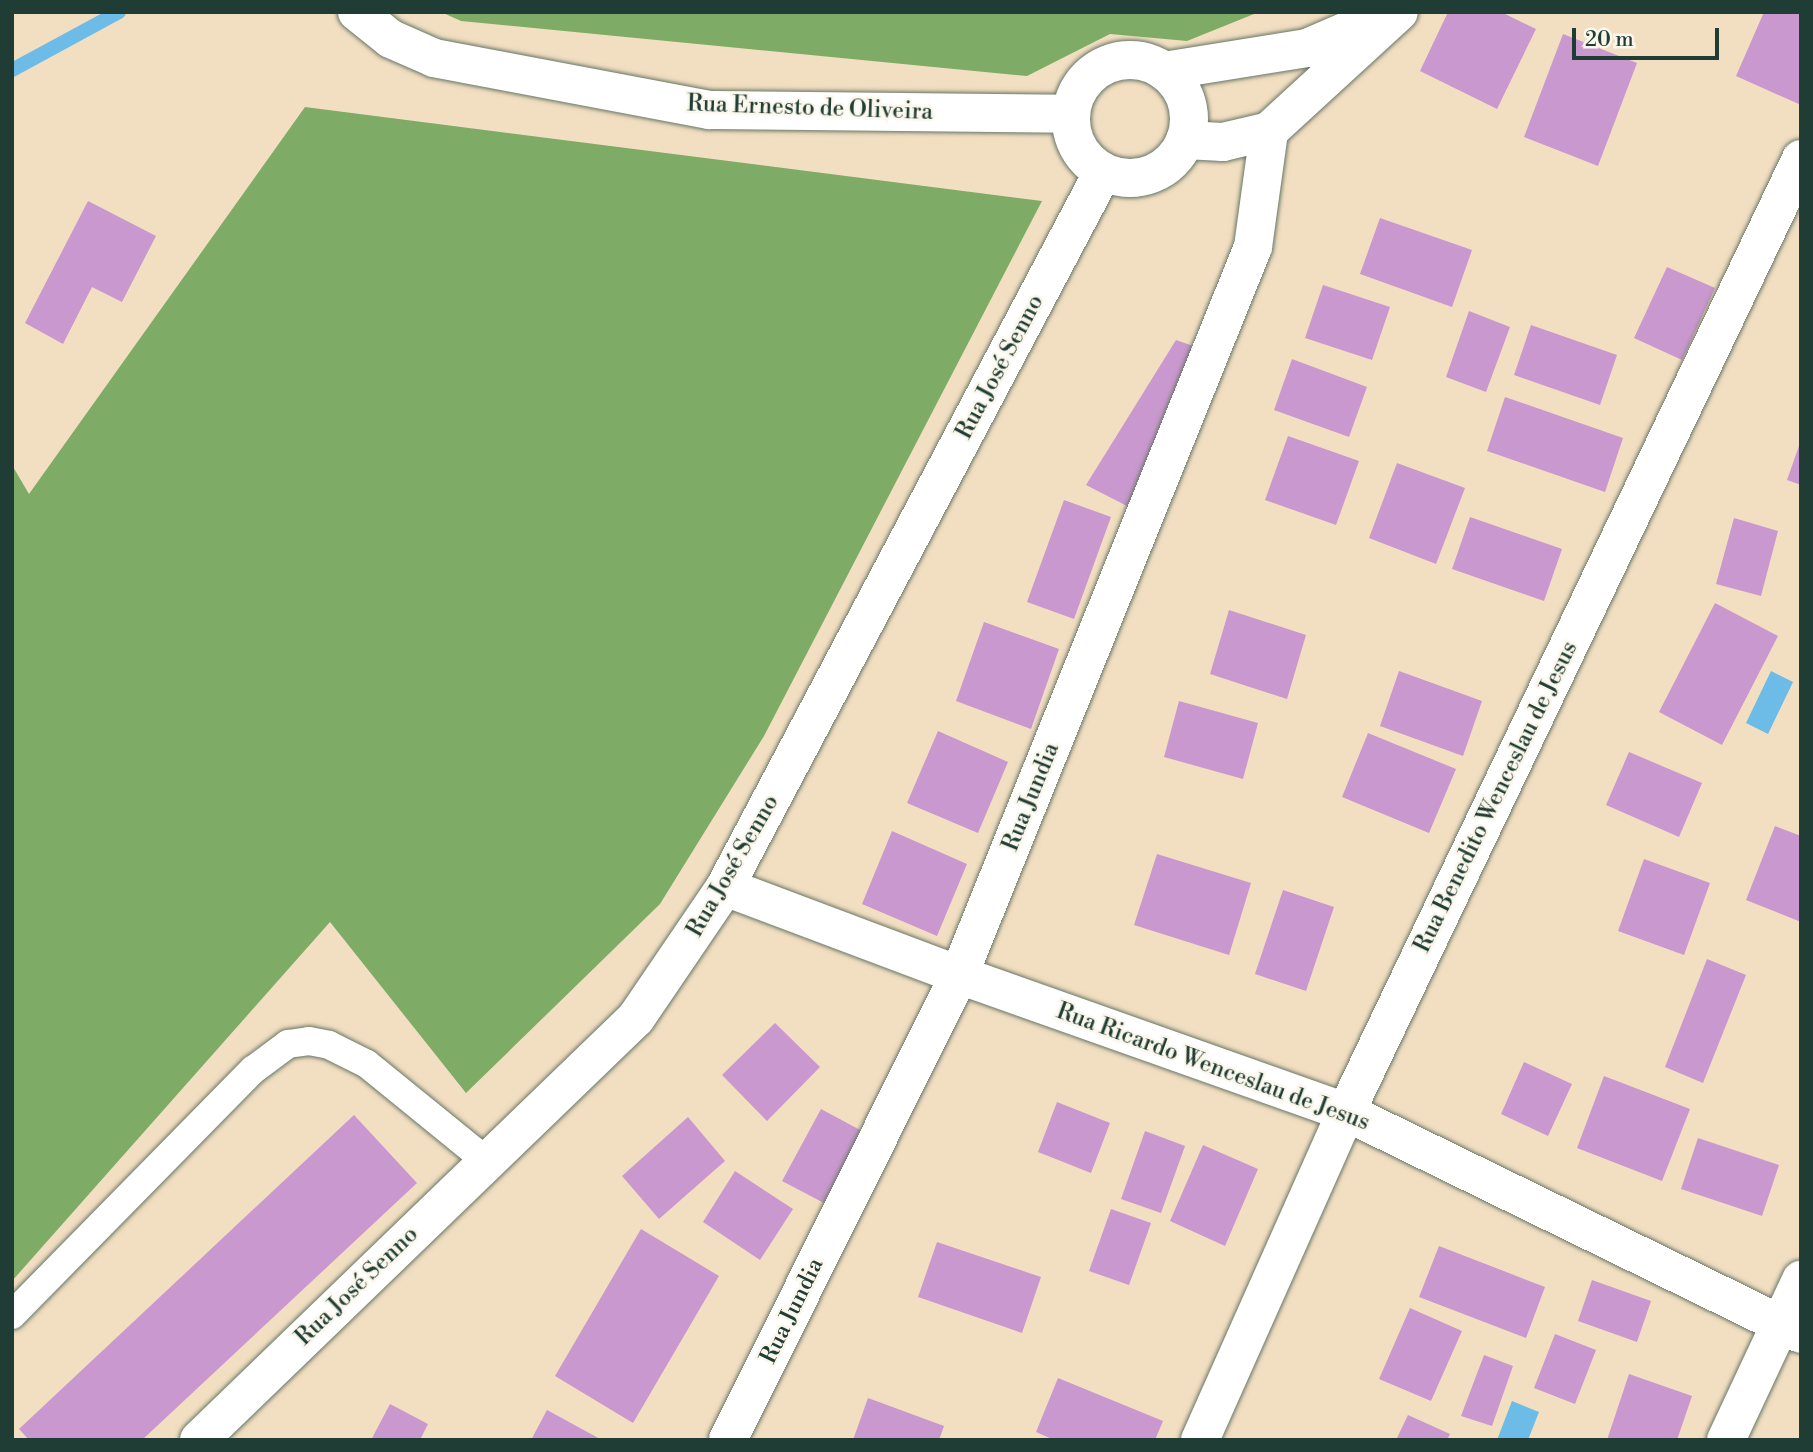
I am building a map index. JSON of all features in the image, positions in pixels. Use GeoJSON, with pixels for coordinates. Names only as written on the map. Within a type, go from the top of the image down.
{"type":"FeatureCollection","features":[{"type":"Feature","properties":{"kind":"street","name":"Rua Ernesto de Oliveira"},"geometry":{"type":"LineString","coordinates":[[357,12],[391,39],[434,58],[709,110],[1071,114]]}},
{"type":"Feature","properties":{"kind":"street"},"geometry":{"type":"LineString","coordinates":[[1164,71],[1307,48],[1391,12]]}},
{"type":"Feature","properties":{"kind":"street"},"geometry":{"type":"LineString","coordinates":[[1185,140],[1223,142],[1269,131],[1399,12]]}},
{"type":"Feature","properties":{"kind":"street"},"geometry":{"type":"LineString","coordinates":[[1146,62],[1164,71],[1186,102],[1185,140],[1168,163],[1142,177],[1103,172],[1085,157],[1074,137],[1071,114],[1076,94],[1105,65],[1146,62]]}},
{"type":"Feature","properties":{"kind":"street","name":"Rua Jundia"},"geometry":{"type":"LineString","coordinates":[[728,1440],[958,975],[1254,247],[1269,131]]}},
{"type":"Feature","properties":{"kind":"street","name":"Rua Benedito Wenceslau de Jesus"},"geometry":{"type":"LineString","coordinates":[[1200,1440],[1346,1112],[1801,159]]}},
{"type":"Feature","properties":{"kind":"street","name":"Rua José Senno"},"geometry":{"type":"LineString","coordinates":[[199,1440],[485,1160],[636,1018],[725,887],[1103,172]]}},
{"type":"Feature","properties":{"kind":"street","name":"Rua Ricardo Wenceslau de Jesus"},"geometry":{"type":"LineString","coordinates":[[725,887],[958,975],[1346,1112],[1791,1329]]}},
{"type":"Feature","properties":{"kind":"street"},"geometry":{"type":"LineString","coordinates":[[1726,1440],[1791,1329],[1801,1280]]}},
{"type":"Feature","properties":{"kind":"lane"},"geometry":{"type":"LineString","coordinates":[[12,1315],[253,1070],[288,1044],[329,1045],[367,1064],[485,1160]]}},
{"type":"Feature","properties":{"kind":"green space"},"geometry":{"type":"Polygon","coordinates":[[[441,12],[1259,12],[1187,41],[1110,34],[1027,76],[461,21],[441,12]]]}},
{"type":"Feature","properties":{"kind":"green space"},"geometry":{"type":"Polygon","coordinates":[[[305,107],[1042,201],[764,736],[660,904],[466,1093],[330,922],[12,1281],[12,465],[29,494],[305,107]]]}},
{"type":"Feature","properties":{"kind":"water"},"geometry":{"type":"Polygon","coordinates":[[[1771,671],[1793,682],[1768,734],[1746,723],[1771,671]]]}},
{"type":"Feature","properties":{"kind":"water"},"geometry":{"type":"Polygon","coordinates":[[[1512,1401],[1539,1412],[1528,1440],[1497,1440],[1512,1401]]]}},
{"type":"Feature","properties":{"kind":"building"},"geometry":{"type":"Polygon","coordinates":[[[1448,12],[1501,12],[1536,29],[1497,109],[1420,71],[1448,12]]]}},
{"type":"Feature","properties":{"kind":"building"},"geometry":{"type":"Polygon","coordinates":[[[1764,12],[1801,12],[1801,105],[1736,76],[1764,12]]]}},
{"type":"Feature","properties":{"kind":"building"},"geometry":{"type":"Polygon","coordinates":[[[1563,34],[1637,63],[1598,166],[1524,137],[1563,34]]]}},
{"type":"Feature","properties":{"kind":"building"},"geometry":{"type":"Polygon","coordinates":[[[88,201],[156,236],[122,302],[92,287],[63,344],[25,323],[88,201]]]}},
{"type":"Feature","properties":{"kind":"building"},"geometry":{"type":"Polygon","coordinates":[[[1380,218],[1472,250],[1452,307],[1360,274],[1380,218]]]}},
{"type":"Feature","properties":{"kind":"building"},"geometry":{"type":"Polygon","coordinates":[[[1667,267],[1715,288],[1682,360],[1634,338],[1667,267]]]}},
{"type":"Feature","properties":{"kind":"building"},"geometry":{"type":"Polygon","coordinates":[[[1323,285],[1390,307],[1372,360],[1305,338],[1323,285]]]}},
{"type":"Feature","properties":{"kind":"building"},"geometry":{"type":"Polygon","coordinates":[[[1469,311],[1510,327],[1486,392],[1446,377],[1469,311]]]}},
{"type":"Feature","properties":{"kind":"building"},"geometry":{"type":"Polygon","coordinates":[[[1531,325],[1617,355],[1600,405],[1514,375],[1531,325]]]}},
{"type":"Feature","properties":{"kind":"building"},"geometry":{"type":"Polygon","coordinates":[[[1176,340],[1196,347],[1129,507],[1086,485],[1176,340]]]}},
{"type":"Feature","properties":{"kind":"building"},"geometry":{"type":"Polygon","coordinates":[[[1292,359],[1367,387],[1349,437],[1274,410],[1292,359]]]}},
{"type":"Feature","properties":{"kind":"building"},"geometry":{"type":"Polygon","coordinates":[[[1505,397],[1623,438],[1605,492],[1487,451],[1505,397]]]}},
{"type":"Feature","properties":{"kind":"building"},"geometry":{"type":"Polygon","coordinates":[[[1288,436],[1359,461],[1336,525],[1265,500],[1288,436]]]}},
{"type":"Feature","properties":{"kind":"building"},"geometry":{"type":"Polygon","coordinates":[[[1801,443],[1801,485],[1787,480],[1801,443]]]}},
{"type":"Feature","properties":{"kind":"building"},"geometry":{"type":"Polygon","coordinates":[[[1397,463],[1465,488],[1436,564],[1369,538],[1397,463]]]}},
{"type":"Feature","properties":{"kind":"building"},"geometry":{"type":"Polygon","coordinates":[[[1064,500],[1111,517],[1074,619],[1027,602],[1064,500]]]}},
{"type":"Feature","properties":{"kind":"building"},"geometry":{"type":"Polygon","coordinates":[[[1470,517],[1562,549],[1544,601],[1452,569],[1470,517]]]}},
{"type":"Feature","properties":{"kind":"building"},"geometry":{"type":"Polygon","coordinates":[[[1734,518],[1778,531],[1761,596],[1716,584],[1734,518]]]}},
{"type":"Feature","properties":{"kind":"building"},"geometry":{"type":"Polygon","coordinates":[[[1715,603],[1778,636],[1722,745],[1659,712],[1715,603]]]}},
{"type":"Feature","properties":{"kind":"building"},"geometry":{"type":"Polygon","coordinates":[[[1229,610],[1306,635],[1287,699],[1210,674],[1229,610]]]}},
{"type":"Feature","properties":{"kind":"building"},"geometry":{"type":"Polygon","coordinates":[[[984,622],[1059,649],[1031,729],[956,701],[984,622]]]}},
{"type":"Feature","properties":{"kind":"building"},"geometry":{"type":"Polygon","coordinates":[[[1399,671],[1482,701],[1463,756],[1380,726],[1399,671]]]}},
{"type":"Feature","properties":{"kind":"building"},"geometry":{"type":"Polygon","coordinates":[[[1179,701],[1258,723],[1243,779],[1164,757],[1179,701]]]}},
{"type":"Feature","properties":{"kind":"building"},"geometry":{"type":"Polygon","coordinates":[[[938,731],[1008,762],[978,833],[907,803],[938,731]]]}},
{"type":"Feature","properties":{"kind":"building"},"geometry":{"type":"Polygon","coordinates":[[[1368,733],[1456,769],[1429,833],[1342,797],[1368,733]]]}},
{"type":"Feature","properties":{"kind":"building"},"geometry":{"type":"Polygon","coordinates":[[[1629,752],[1702,783],[1679,837],[1606,805],[1629,752]]]}},
{"type":"Feature","properties":{"kind":"building"},"geometry":{"type":"Polygon","coordinates":[[[1775,826],[1801,836],[1801,922],[1746,900],[1775,826]]]}},
{"type":"Feature","properties":{"kind":"building"},"geometry":{"type":"Polygon","coordinates":[[[892,831],[967,864],[937,936],[862,904],[892,831]]]}},
{"type":"Feature","properties":{"kind":"building"},"geometry":{"type":"Polygon","coordinates":[[[1157,854],[1251,883],[1229,955],[1134,925],[1157,854]]]}},
{"type":"Feature","properties":{"kind":"building"},"geometry":{"type":"Polygon","coordinates":[[[1644,859],[1710,883],[1684,955],[1618,931],[1644,859]]]}},
{"type":"Feature","properties":{"kind":"building"},"geometry":{"type":"Polygon","coordinates":[[[1283,890],[1334,907],[1306,991],[1255,974],[1283,890]]]}},
{"type":"Feature","properties":{"kind":"building"},"geometry":{"type":"Polygon","coordinates":[[[1707,959],[1746,975],[1703,1083],[1665,1067],[1707,959]]]}},
{"type":"Feature","properties":{"kind":"building"},"geometry":{"type":"Polygon","coordinates":[[[775,1023],[820,1067],[767,1121],[722,1075],[775,1023]]]}},
{"type":"Feature","properties":{"kind":"building"},"geometry":{"type":"Polygon","coordinates":[[[1524,1062],[1572,1084],[1548,1136],[1501,1114],[1524,1062]]]}},
{"type":"Feature","properties":{"kind":"building"},"geometry":{"type":"Polygon","coordinates":[[[1604,1076],[1690,1109],[1662,1181],[1577,1148],[1604,1076]]]}},
{"type":"Feature","properties":{"kind":"building"},"geometry":{"type":"Polygon","coordinates":[[[1057,1102],[1110,1123],[1091,1173],[1038,1152],[1057,1102]]]}},
{"type":"Feature","properties":{"kind":"building"},"geometry":{"type":"Polygon","coordinates":[[[821,1109],[862,1131],[824,1203],[782,1181],[821,1109]]]}},
{"type":"Feature","properties":{"kind":"building"},"geometry":{"type":"Polygon","coordinates":[[[354,1115],[417,1183],[142,1440],[29,1440],[19,1429],[354,1115]]]}},
{"type":"Feature","properties":{"kind":"building"},"geometry":{"type":"Polygon","coordinates":[[[688,1117],[725,1161],[659,1219],[622,1176],[688,1117]]]}},
{"type":"Feature","properties":{"kind":"building"},"geometry":{"type":"Polygon","coordinates":[[[1145,1131],[1185,1146],[1161,1213],[1121,1199],[1145,1131]]]}},
{"type":"Feature","properties":{"kind":"building"},"geometry":{"type":"Polygon","coordinates":[[[1698,1138],[1779,1165],[1762,1216],[1681,1189],[1698,1138]]]}},
{"type":"Feature","properties":{"kind":"building"},"geometry":{"type":"Polygon","coordinates":[[[1203,1145],[1258,1169],[1225,1246],[1170,1221],[1203,1145]]]}},
{"type":"Feature","properties":{"kind":"building"},"geometry":{"type":"Polygon","coordinates":[[[735,1171],[793,1209],[760,1260],[703,1222],[735,1171]]]}},
{"type":"Feature","properties":{"kind":"building"},"geometry":{"type":"Polygon","coordinates":[[[1111,1209],[1151,1223],[1129,1285],[1089,1271],[1111,1209]]]}},
{"type":"Feature","properties":{"kind":"building"},"geometry":{"type":"Polygon","coordinates":[[[641,1229],[719,1276],[633,1423],[555,1376],[641,1229]]]}},
{"type":"Feature","properties":{"kind":"building"},"geometry":{"type":"Polygon","coordinates":[[[937,1242],[1041,1277],[1022,1333],[918,1297],[937,1242]]]}},
{"type":"Feature","properties":{"kind":"building"},"geometry":{"type":"Polygon","coordinates":[[[1439,1246],[1545,1287],[1526,1338],[1419,1297],[1439,1246]]]}},
{"type":"Feature","properties":{"kind":"building"},"geometry":{"type":"Polygon","coordinates":[[[1592,1280],[1651,1301],[1637,1342],[1578,1321],[1592,1280]]]}},
{"type":"Feature","properties":{"kind":"building"},"geometry":{"type":"Polygon","coordinates":[[[1410,1308],[1462,1331],[1431,1401],[1379,1379],[1410,1308]]]}},
{"type":"Feature","properties":{"kind":"building"},"geometry":{"type":"Polygon","coordinates":[[[1555,1334],[1596,1350],[1575,1404],[1534,1388],[1555,1334]]]}},
{"type":"Feature","properties":{"kind":"building"},"geometry":{"type":"Polygon","coordinates":[[[1484,1355],[1513,1366],[1492,1426],[1461,1416],[1484,1355]]]}},
{"type":"Feature","properties":{"kind":"building"},"geometry":{"type":"Polygon","coordinates":[[[1629,1374],[1692,1396],[1677,1440],[1607,1440],[1629,1374]]]}},
{"type":"Feature","properties":{"kind":"building"},"geometry":{"type":"Polygon","coordinates":[[[1058,1378],[1163,1421],[1155,1440],[1054,1440],[1036,1432],[1058,1378]]]}},
{"type":"Feature","properties":{"kind":"building"},"geometry":{"type":"Polygon","coordinates":[[[868,1398],[944,1426],[939,1440],[853,1440],[868,1398]]]}},
{"type":"Feature","properties":{"kind":"building"},"geometry":{"type":"Polygon","coordinates":[[[390,1404],[428,1424],[420,1440],[371,1440],[390,1404]]]}},
{"type":"Feature","properties":{"kind":"building"},"geometry":{"type":"Polygon","coordinates":[[[547,1410],[602,1440],[531,1440],[547,1410]]]}},
{"type":"Feature","properties":{"kind":"building"},"geometry":{"type":"Polygon","coordinates":[[[1408,1415],[1450,1434],[1447,1440],[1396,1440],[1408,1415]]]}},
{"type":"Feature","properties":{"kind":"waterway"},"geometry":{"type":"LineString","coordinates":[[12,70],[119,12]]}}]}
